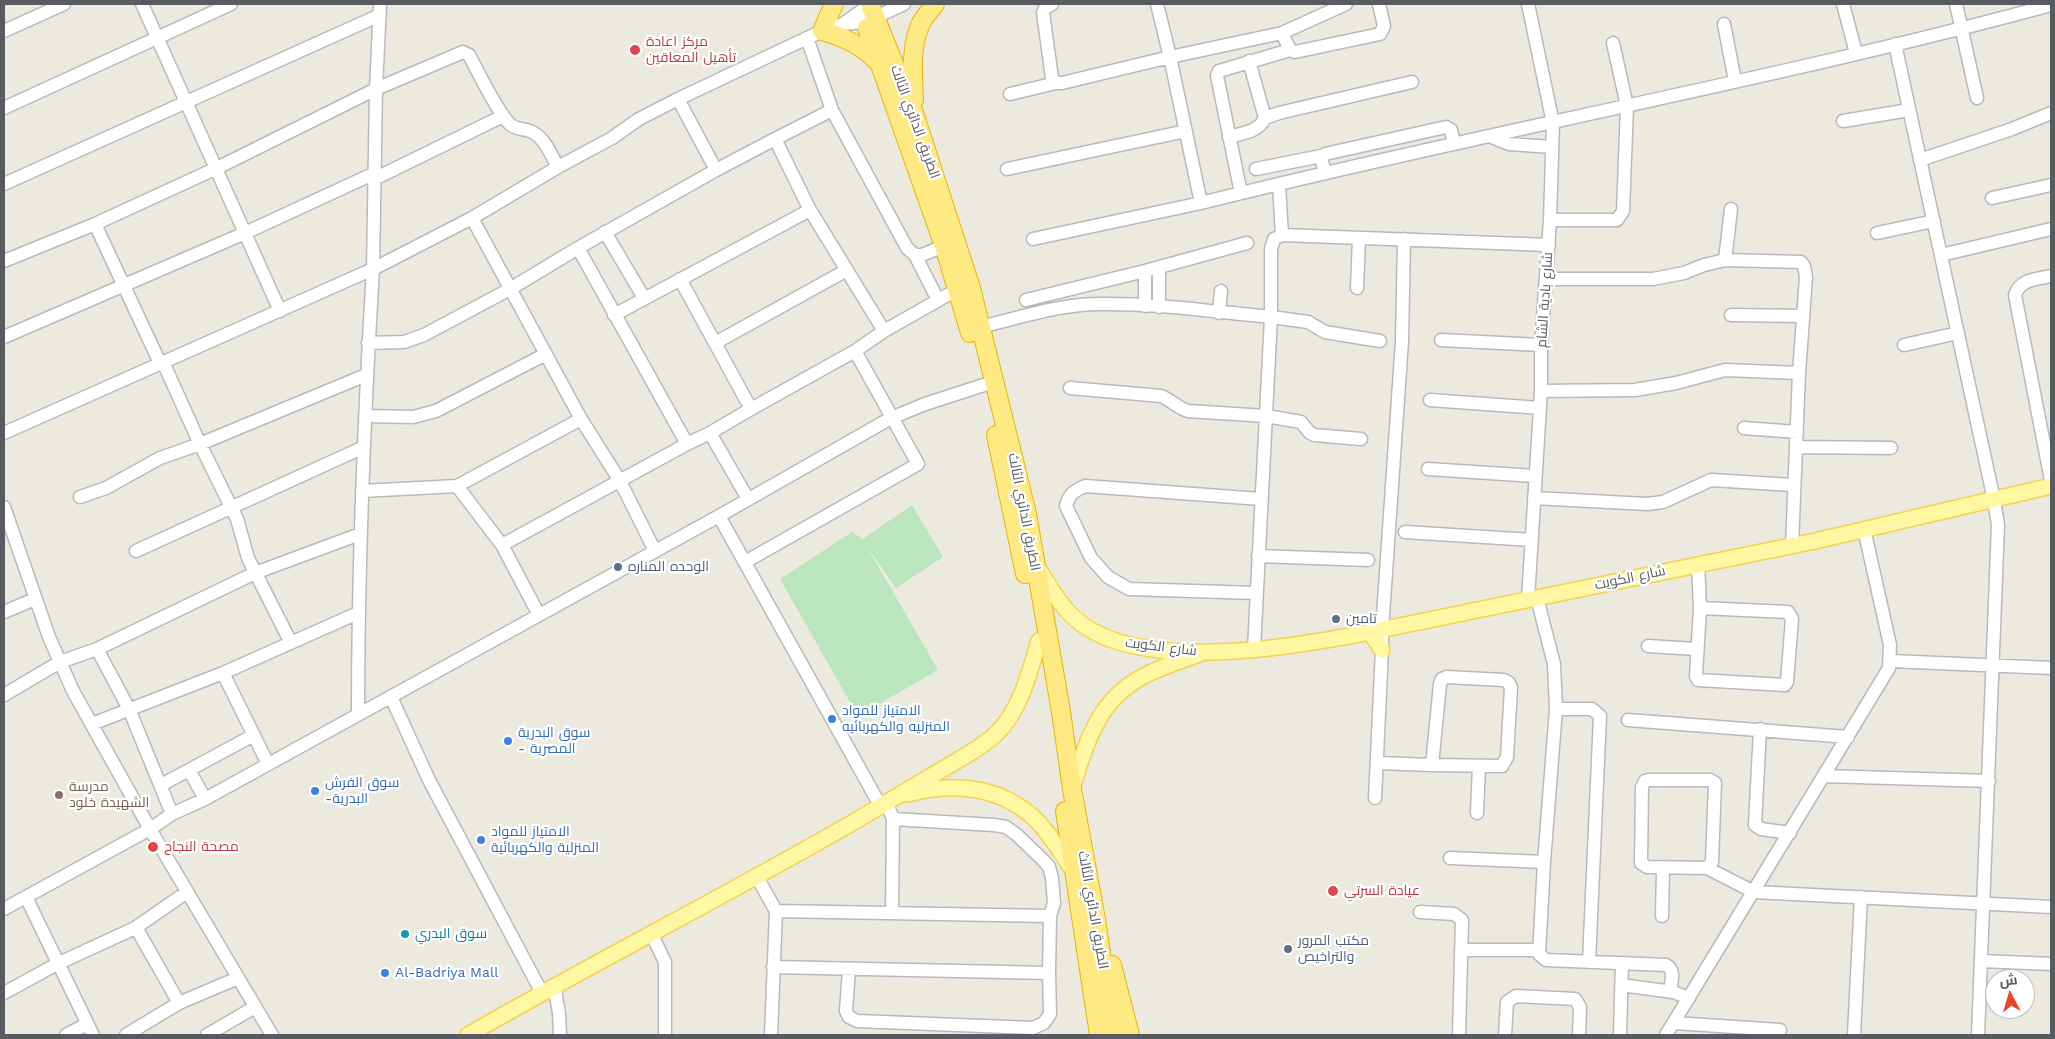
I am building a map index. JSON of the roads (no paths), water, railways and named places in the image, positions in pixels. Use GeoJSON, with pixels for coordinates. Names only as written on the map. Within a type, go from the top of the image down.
{"type":"FeatureCollection","features":[{"type":"Feature","properties":{"kind":"highway"},"geometry":{"type":"LineString","coordinates":[[834,4],[814,35],[852,41],[866,50],[881,65]]}},
{"type":"Feature","properties":{"kind":"highway"},"geometry":{"type":"LineString","coordinates":[[914,114],[912,66],[916,40],[921,23],[934,4]]}},
{"type":"Feature","properties":{"kind":"highway","name":"الطريق الدائري الثالث"},"geometry":{"type":"LineString","coordinates":[[867,9],[881,65],[958,289],[992,416],[1039,641],[1099,1035]]}},
{"type":"Feature","properties":{"kind":"highway","name":"الطريق الدائري الثالث"},"geometry":{"type":"LineString","coordinates":[[867,9],[914,114],[970,288],[1025,506],[1061,712],[1072,789],[1096,919],[1113,1035]]}},
{"type":"Feature","properties":{"kind":"highway"},"geometry":{"type":"LineString","coordinates":[[1096,919],[1111,961],[1130,1035]]}},
{"type":"Feature","properties":{"kind":"highway"},"geometry":{"type":"LineString","coordinates":[[1083,937],[1087,1035]]}},
{"type":"Feature","properties":{"kind":"main road","name":"شارع الكويت"},"geometry":{"type":"LineString","coordinates":[[1034,561],[1053,593],[1070,614],[1083,625],[1107,638],[1133,646],[1205,652],[1254,649],[1305,644],[1376,631],[1792,546],[2051,486]]}},
{"type":"Feature","properties":{"kind":"main road"},"geometry":{"type":"LineString","coordinates":[[1376,631],[1382,650]]}},
{"type":"Feature","properties":{"kind":"main road"},"geometry":{"type":"LineString","coordinates":[[468,1035],[548,989],[652,935],[757,877],[888,803],[963,757],[996,734],[1014,710],[1026,684],[1039,641]]}},
{"type":"Feature","properties":{"kind":"main road","name":"شارع الكويت"},"geometry":{"type":"LineString","coordinates":[[1072,789],[1091,731],[1115,695],[1132,682],[1152,671],[1205,652]]}},
{"type":"Feature","properties":{"kind":"main road"},"geometry":{"type":"LineString","coordinates":[[888,803],[928,790],[951,787],[986,791],[1000,796],[1034,818],[1049,835],[1073,870]]}},
{"type":"Feature","properties":{"kind":"street"},"geometry":{"type":"LineString","coordinates":[[4,31],[64,4]]}},
{"type":"Feature","properties":{"kind":"street"},"geometry":{"type":"LineString","coordinates":[[142,4],[280,311]]}},
{"type":"Feature","properties":{"kind":"street"},"geometry":{"type":"LineString","coordinates":[[4,108],[231,4]]}},
{"type":"Feature","properties":{"kind":"street"},"geometry":{"type":"LineString","coordinates":[[4,433],[372,269],[472,218],[678,99],[814,35],[843,24],[867,9],[904,4]]}},
{"type":"Feature","properties":{"kind":"street"},"geometry":{"type":"LineString","coordinates":[[1052,4],[1045,8],[1042,13],[1052,78],[1056,83]]}},
{"type":"Feature","properties":{"kind":"street"},"geometry":{"type":"LineString","coordinates":[[1157,4],[1201,203]]}},
{"type":"Feature","properties":{"kind":"street"},"geometry":{"type":"LineString","coordinates":[[1010,94],[1282,33],[1346,4]]}},
{"type":"Feature","properties":{"kind":"street"},"geometry":{"type":"LineString","coordinates":[[1241,193],[1216,76],[1219,71],[1290,50],[1295,52],[1380,34],[1384,26],[1378,4]]}},
{"type":"Feature","properties":{"kind":"street","name":"شارع بادية الشام"},"geometry":{"type":"LineString","coordinates":[[1528,4],[1553,123],[1549,245],[1541,346],[1541,391],[1532,540],[1533,598],[1554,664],[1556,709],[1539,950]]}},
{"type":"Feature","properties":{"kind":"street"},"geometry":{"type":"LineString","coordinates":[[1843,4],[1856,53]]}},
{"type":"Feature","properties":{"kind":"street"},"geometry":{"type":"LineString","coordinates":[[1956,4],[1977,98]]}},
{"type":"Feature","properties":{"kind":"street"},"geometry":{"type":"LineString","coordinates":[[1032,239],[1201,203],[1454,142],[1553,123],[1962,29],[2051,5]]}},
{"type":"Feature","properties":{"kind":"street"},"geometry":{"type":"LineString","coordinates":[[4,184],[186,102],[380,9],[376,89],[372,269],[360,534],[358,716]]}},
{"type":"Feature","properties":{"kind":"street"},"geometry":{"type":"LineString","coordinates":[[1724,24],[1735,81]]}},
{"type":"Feature","properties":{"kind":"street"},"geometry":{"type":"LineString","coordinates":[[1282,33],[1290,50]]}},
{"type":"Feature","properties":{"kind":"street"},"geometry":{"type":"LineString","coordinates":[[814,35],[832,110],[907,248],[915,255],[938,300]]}},
{"type":"Feature","properties":{"kind":"street"},"geometry":{"type":"LineString","coordinates":[[1550,220],[1617,220],[1624,211],[1627,106],[1613,43]]}},
{"type":"Feature","properties":{"kind":"street"},"geometry":{"type":"LineString","coordinates":[[1895,44],[1994,500],[1999,536],[1978,1035]]}},
{"type":"Feature","properties":{"kind":"street"},"geometry":{"type":"LineString","coordinates":[[4,261],[95,224],[217,168],[376,89],[463,52],[469,55],[503,116],[511,125],[538,136],[558,167]]}},
{"type":"Feature","properties":{"kind":"street"},"geometry":{"type":"LineString","coordinates":[[1229,137],[1256,129],[1263,124],[1265,118],[1249,61]]}},
{"type":"Feature","properties":{"kind":"street"},"geometry":{"type":"LineString","coordinates":[[1265,118],[1279,113],[1412,82]]}},
{"type":"Feature","properties":{"kind":"street"},"geometry":{"type":"LineString","coordinates":[[678,99],[716,170]]}},
{"type":"Feature","properties":{"kind":"street"},"geometry":{"type":"LineString","coordinates":[[368,343],[413,340],[510,289],[605,232],[716,170],[832,110]]}},
{"type":"Feature","properties":{"kind":"street"},"geometry":{"type":"LineString","coordinates":[[1843,121],[1909,110]]}},
{"type":"Feature","properties":{"kind":"street"},"geometry":{"type":"LineString","coordinates":[[1920,160],[2012,129],[2051,113]]}},
{"type":"Feature","properties":{"kind":"street"},"geometry":{"type":"LineString","coordinates":[[4,337],[245,234],[503,116]]}},
{"type":"Feature","properties":{"kind":"street"},"geometry":{"type":"LineString","coordinates":[[1256,169],[1446,127],[1451,130],[1454,142]]}},
{"type":"Feature","properties":{"kind":"street"},"geometry":{"type":"LineString","coordinates":[[1007,169],[1186,131]]}},
{"type":"Feature","properties":{"kind":"street"},"geometry":{"type":"LineString","coordinates":[[1489,136],[1509,144],[1552,147]]}},
{"type":"Feature","properties":{"kind":"street"},"geometry":{"type":"LineString","coordinates":[[775,139],[810,210],[884,331]]}},
{"type":"Feature","properties":{"kind":"street"},"geometry":{"type":"LineString","coordinates":[[1321,156],[1320,159],[1324,172]]}},
{"type":"Feature","properties":{"kind":"street"},"geometry":{"type":"LineString","coordinates":[[1279,184],[1282,234]]}},
{"type":"Feature","properties":{"kind":"street"},"geometry":{"type":"LineString","coordinates":[[1992,198],[2051,185]]}},
{"type":"Feature","properties":{"kind":"street"},"geometry":{"type":"LineString","coordinates":[[1725,260],[1732,209]]}},
{"type":"Feature","properties":{"kind":"street"},"geometry":{"type":"LineString","coordinates":[[614,315],[810,210]]}},
{"type":"Feature","properties":{"kind":"street"},"geometry":{"type":"LineString","coordinates":[[472,218],[581,419],[620,481],[655,551]]}},
{"type":"Feature","properties":{"kind":"street"},"geometry":{"type":"LineString","coordinates":[[1877,233],[1934,220]]}},
{"type":"Feature","properties":{"kind":"street"},"geometry":{"type":"LineString","coordinates":[[95,224],[232,508],[237,519],[243,545],[255,573],[290,641]]}},
{"type":"Feature","properties":{"kind":"street"},"geometry":{"type":"LineString","coordinates":[[1941,255],[2051,229]]}},
{"type":"Feature","properties":{"kind":"street"},"geometry":{"type":"LineString","coordinates":[[605,232],[644,298]]}},
{"type":"Feature","properties":{"kind":"street"},"geometry":{"type":"LineString","coordinates":[[1254,649],[1271,317],[1270,249],[1274,240],[1282,234],[1549,245]]}},
{"type":"Feature","properties":{"kind":"street"},"geometry":{"type":"LineString","coordinates":[[1357,288],[1359,238]]}},
{"type":"Feature","properties":{"kind":"street"},"geometry":{"type":"LineString","coordinates":[[1376,631],[1402,341],[1404,239]]}},
{"type":"Feature","properties":{"kind":"street"},"geometry":{"type":"LineString","coordinates":[[1026,300],[1145,271],[1247,243]]}},
{"type":"Feature","properties":{"kind":"street"},"geometry":{"type":"LineString","coordinates":[[915,255],[922,255],[944,246]]}},
{"type":"Feature","properties":{"kind":"street"},"geometry":{"type":"LineString","coordinates":[[578,248],[687,444]]}},
{"type":"Feature","properties":{"kind":"street"},"geometry":{"type":"LineString","coordinates":[[1547,279],[1653,279],[1684,273],[1704,265],[1725,260],[1800,262],[1804,266],[1806,278],[1793,484],[1792,546]]}},
{"type":"Feature","properties":{"kind":"street"},"geometry":{"type":"LineString","coordinates":[[1159,267],[1159,307]]}},
{"type":"Feature","properties":{"kind":"street"},"geometry":{"type":"LineString","coordinates":[[715,343],[847,270]]}},
{"type":"Feature","properties":{"kind":"street"},"geometry":{"type":"LineString","coordinates":[[1145,271],[1145,306]]}},
{"type":"Feature","properties":{"kind":"street"},"geometry":{"type":"LineString","coordinates":[[2051,276],[2026,282],[2017,288],[2015,295],[2046,424],[2051,480]]}},
{"type":"Feature","properties":{"kind":"street"},"geometry":{"type":"LineString","coordinates":[[680,279],[751,409]]}},
{"type":"Feature","properties":{"kind":"street"},"geometry":{"type":"LineString","coordinates":[[502,545],[687,444],[710,434],[855,351],[884,331],[958,289]]}},
{"type":"Feature","properties":{"kind":"street"},"geometry":{"type":"LineString","coordinates":[[1219,313],[1221,291]]}},
{"type":"Feature","properties":{"kind":"street"},"geometry":{"type":"LineString","coordinates":[[980,327],[1072,306],[1099,304],[1159,307],[1271,317],[1308,322],[1325,332],[1380,340]]}},
{"type":"Feature","properties":{"kind":"street"},"geometry":{"type":"LineString","coordinates":[[1731,315],[1803,316]]}},
{"type":"Feature","properties":{"kind":"street"},"geometry":{"type":"LineString","coordinates":[[1904,345],[1958,334]]}},
{"type":"Feature","properties":{"kind":"street"},"geometry":{"type":"LineString","coordinates":[[1441,340],[1541,346]]}},
{"type":"Feature","properties":{"kind":"street"},"geometry":{"type":"LineString","coordinates":[[745,562],[918,464],[855,351]]}},
{"type":"Feature","properties":{"kind":"street"},"geometry":{"type":"LineString","coordinates":[[365,416],[413,417],[436,411],[546,354]]}},
{"type":"Feature","properties":{"kind":"street"},"geometry":{"type":"LineString","coordinates":[[1541,391],[1634,390],[1676,383],[1726,370],[1799,373]]}},
{"type":"Feature","properties":{"kind":"street"},"geometry":{"type":"LineString","coordinates":[[80,497],[106,488],[160,458],[200,444],[366,374]]}},
{"type":"Feature","properties":{"kind":"street"},"geometry":{"type":"LineString","coordinates":[[4,909],[150,829],[172,814],[205,799],[358,716],[719,516],[891,418],[925,404],[984,385]]}},
{"type":"Feature","properties":{"kind":"street"},"geometry":{"type":"LineString","coordinates":[[1070,388],[1161,396],[1188,411],[1266,416],[1301,422],[1314,435],[1361,439]]}},
{"type":"Feature","properties":{"kind":"street"},"geometry":{"type":"LineString","coordinates":[[1430,400],[1540,408]]}},
{"type":"Feature","properties":{"kind":"street"},"geometry":{"type":"LineString","coordinates":[[362,491],[457,486],[581,419]]}},
{"type":"Feature","properties":{"kind":"street"},"geometry":{"type":"LineString","coordinates":[[1744,428],[1797,432]]}},
{"type":"Feature","properties":{"kind":"street"},"geometry":{"type":"LineString","coordinates":[[710,434],[748,499]]}},
{"type":"Feature","properties":{"kind":"street"},"geometry":{"type":"LineString","coordinates":[[136,551],[364,447]]}},
{"type":"Feature","properties":{"kind":"street"},"geometry":{"type":"LineString","coordinates":[[1796,447],[1891,448]]}},
{"type":"Feature","properties":{"kind":"street"},"geometry":{"type":"LineString","coordinates":[[1428,469],[1535,476]]}},
{"type":"Feature","properties":{"kind":"street"},"geometry":{"type":"LineString","coordinates":[[1534,498],[1647,504],[1663,502],[1711,480],[1793,484]]}},
{"type":"Feature","properties":{"kind":"street"},"geometry":{"type":"LineString","coordinates":[[457,486],[502,545],[538,615]]}},
{"type":"Feature","properties":{"kind":"street"},"geometry":{"type":"LineString","coordinates":[[1256,594],[1129,589],[1108,577],[1091,558],[1066,506],[1068,497],[1074,490],[1085,486],[1261,499]]}},
{"type":"Feature","properties":{"kind":"street"},"geometry":{"type":"LineString","coordinates":[[4,506],[7,526],[60,662],[150,829],[272,1035]]}},
{"type":"Feature","properties":{"kind":"street"},"geometry":{"type":"LineString","coordinates":[[719,516],[888,803],[893,819],[892,912]]}},
{"type":"Feature","properties":{"kind":"street"},"geometry":{"type":"LineString","coordinates":[[1666,1035],[1886,676],[1891,661],[1890,645],[1864,529]]}},
{"type":"Feature","properties":{"kind":"street"},"geometry":{"type":"LineString","coordinates":[[1405,532],[1532,540]]}},
{"type":"Feature","properties":{"kind":"street"},"geometry":{"type":"LineString","coordinates":[[4,695],[60,662],[97,649],[255,573],[360,534]]}},
{"type":"Feature","properties":{"kind":"street"},"geometry":{"type":"LineString","coordinates":[[1258,556],[1368,560]]}},
{"type":"Feature","properties":{"kind":"street"},"geometry":{"type":"LineString","coordinates":[[1698,564],[1700,608],[1696,649],[1696,676],[1698,680],[1780,686],[1787,682],[1792,619],[1788,612],[1700,608]]}},
{"type":"Feature","properties":{"kind":"street"},"geometry":{"type":"LineString","coordinates":[[4,612],[36,599]]}},
{"type":"Feature","properties":{"kind":"street"},"geometry":{"type":"LineString","coordinates":[[92,724],[223,673],[290,641],[358,612]]}},
{"type":"Feature","properties":{"kind":"street"},"geometry":{"type":"LineString","coordinates":[[1648,646],[1696,649]]}},
{"type":"Feature","properties":{"kind":"street"},"geometry":{"type":"LineString","coordinates":[[97,649],[129,709],[172,814]]}},
{"type":"Feature","properties":{"kind":"street"},"geometry":{"type":"LineString","coordinates":[[1375,798],[1382,650]]}},
{"type":"Feature","properties":{"kind":"street"},"geometry":{"type":"LineString","coordinates":[[1891,661],[2051,668]]}},
{"type":"Feature","properties":{"kind":"street"},"geometry":{"type":"LineString","coordinates":[[223,673],[268,764]]}},
{"type":"Feature","properties":{"kind":"street"},"geometry":{"type":"LineString","coordinates":[[1377,763],[1432,766],[1497,767],[1505,762],[1511,688],[1509,682],[1504,680],[1446,677],[1442,679],[1432,766]]}},
{"type":"Feature","properties":{"kind":"street"},"geometry":{"type":"LineString","coordinates":[[392,697],[429,780],[548,989],[559,1013],[560,1035]]}},
{"type":"Feature","properties":{"kind":"street"},"geometry":{"type":"LineString","coordinates":[[1556,709],[1592,709],[1600,716],[1588,962]]}},
{"type":"Feature","properties":{"kind":"street"},"geometry":{"type":"LineString","coordinates":[[1628,720],[1760,729],[1848,738]]}},
{"type":"Feature","properties":{"kind":"street"},"geometry":{"type":"LineString","coordinates":[[1760,729],[1755,825],[1761,829],[1790,833]]}},
{"type":"Feature","properties":{"kind":"street"},"geometry":{"type":"LineString","coordinates":[[161,785],[254,735]]}},
{"type":"Feature","properties":{"kind":"street"},"geometry":{"type":"LineString","coordinates":[[1476,812],[1479,766]]}},
{"type":"Feature","properties":{"kind":"street"},"geometry":{"type":"LineString","coordinates":[[190,770],[205,799]]}},
{"type":"Feature","properties":{"kind":"street"},"geometry":{"type":"LineString","coordinates":[[1824,776],[1989,781]]}},
{"type":"Feature","properties":{"kind":"street"},"geometry":{"type":"LineString","coordinates":[[1707,868],[1712,862],[1715,783],[1710,780],[1646,781],[1642,787],[1640,860],[1643,866],[1707,868],[1754,892],[2051,906]]}},
{"type":"Feature","properties":{"kind":"street"},"geometry":{"type":"LineString","coordinates":[[849,969],[846,1011],[849,1017],[857,1021],[1033,1028],[1044,1023],[1050,1014],[1048,973],[1050,916],[1054,903],[1049,867],[1017,835],[1006,828],[994,825],[893,819]]}},
{"type":"Feature","properties":{"kind":"street"},"geometry":{"type":"LineString","coordinates":[[1450,858],[1544,862]]}},
{"type":"Feature","properties":{"kind":"street"},"geometry":{"type":"LineString","coordinates":[[1662,916],[1663,868]]}},
{"type":"Feature","properties":{"kind":"street"},"geometry":{"type":"LineString","coordinates":[[757,877],[776,910],[770,1035]]}},
{"type":"Feature","properties":{"kind":"street"},"geometry":{"type":"LineString","coordinates":[[4,993],[57,964],[134,928],[187,892]]}},
{"type":"Feature","properties":{"kind":"street"},"geometry":{"type":"LineString","coordinates":[[26,897],[90,1030],[66,1035]]}},
{"type":"Feature","properties":{"kind":"street"},"geometry":{"type":"LineString","coordinates":[[1854,1035],[1861,897]]}},
{"type":"Feature","properties":{"kind":"street"},"geometry":{"type":"LineString","coordinates":[[776,910],[1050,916]]}},
{"type":"Feature","properties":{"kind":"street"},"geometry":{"type":"LineString","coordinates":[[1420,912],[1454,914],[1460,917],[1462,923],[1459,1035]]}},
{"type":"Feature","properties":{"kind":"street"},"geometry":{"type":"LineString","coordinates":[[134,928],[138,931],[179,1003]]}},
{"type":"Feature","properties":{"kind":"street"},"geometry":{"type":"LineString","coordinates":[[652,935],[665,962],[665,1035]]}},
{"type":"Feature","properties":{"kind":"street"},"geometry":{"type":"LineString","coordinates":[[1461,950],[1539,950],[1539,954],[1543,959],[1669,966],[1673,972],[1670,991]]}},
{"type":"Feature","properties":{"kind":"street"},"geometry":{"type":"LineString","coordinates":[[1982,961],[2051,964]]}},
{"type":"Feature","properties":{"kind":"street"},"geometry":{"type":"LineString","coordinates":[[1620,1035],[1622,963]]}},
{"type":"Feature","properties":{"kind":"street"},"geometry":{"type":"LineString","coordinates":[[774,967],[1048,973]]}},
{"type":"Feature","properties":{"kind":"street"},"geometry":{"type":"LineString","coordinates":[[126,1035],[179,1003],[238,978]]}},
{"type":"Feature","properties":{"kind":"street"},"geometry":{"type":"LineString","coordinates":[[1622,985],[1670,991],[1689,998]]}},
{"type":"Feature","properties":{"kind":"street"},"geometry":{"type":"LineString","coordinates":[[1505,1035],[1507,1002],[1516,996],[1575,999],[1580,1003],[1579,1035]]}},
{"type":"Feature","properties":{"kind":"street"},"geometry":{"type":"LineString","coordinates":[[207,1035],[255,1007]]}},
{"type":"Feature","properties":{"kind":"street"},"geometry":{"type":"LineString","coordinates":[[1674,1023],[1780,1030]]}},
{"type":"Feature","properties":{"kind":"place","name":"مركز اعادة تأهيل المعاقين"},"geometry":{"type":"Point","coordinates":[635,50]}},
{"type":"Feature","properties":{"kind":"place","name":"الوحده المناره"},"geometry":{"type":"Point","coordinates":[618,567]}},
{"type":"Feature","properties":{"kind":"place","name":"تامين"},"geometry":{"type":"Point","coordinates":[1336,619]}},
{"type":"Feature","properties":{"kind":"place","name":"الامتياز للمواد المنزليه والكهربائيه"},"geometry":{"type":"Point","coordinates":[832,719]}},
{"type":"Feature","properties":{"kind":"place","name":"سوق البدرية - المصرية"},"geometry":{"type":"Point","coordinates":[508,741]}},
{"type":"Feature","properties":{"kind":"place","name":"سوق الفرش -البدرية"},"geometry":{"type":"Point","coordinates":[315,791]}},
{"type":"Feature","properties":{"kind":"place","name":"مدرسة الشهيدة خلود"},"geometry":{"type":"Point","coordinates":[59,795]}},
{"type":"Feature","properties":{"kind":"place","name":"الامتياز للمواد المنزلية والكهربائية"},"geometry":{"type":"Point","coordinates":[481,840]}},
{"type":"Feature","properties":{"kind":"place","name":"مصحة النجاح"},"geometry":{"type":"Point","coordinates":[153,847]}},
{"type":"Feature","properties":{"kind":"place","name":"عيادة السرتي"},"geometry":{"type":"Point","coordinates":[1333,891]}},
{"type":"Feature","properties":{"kind":"place","name":"سوق البدري"},"geometry":{"type":"Point","coordinates":[405,934]}},
{"type":"Feature","properties":{"kind":"place","name":"مكتب المرور والتراخيص"},"geometry":{"type":"Point","coordinates":[1288,949]}},
{"type":"Feature","properties":{"kind":"place","name":"Al-Badriya Mall"},"geometry":{"type":"Point","coordinates":[385,973]}}]}
